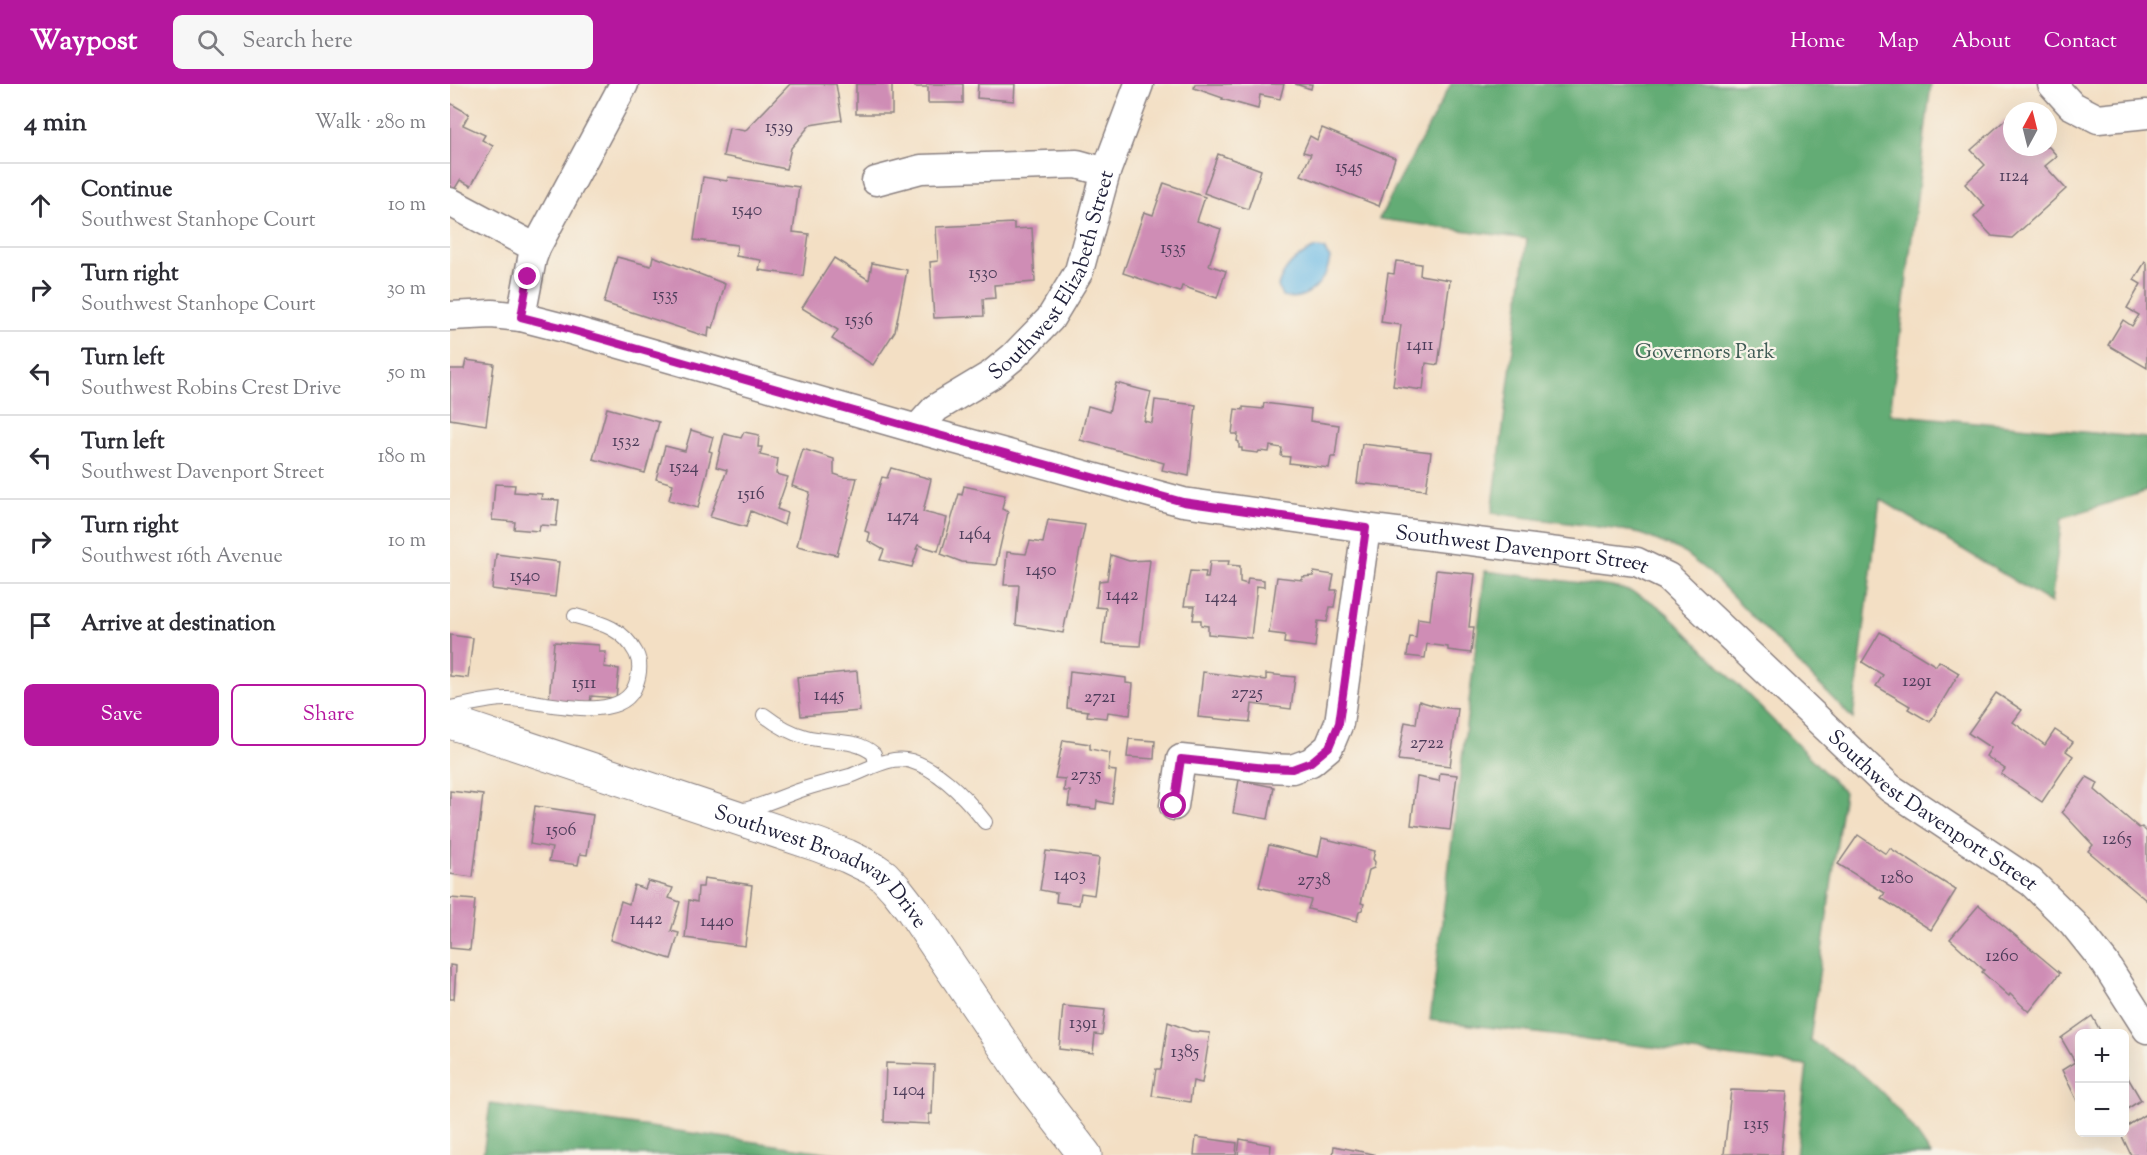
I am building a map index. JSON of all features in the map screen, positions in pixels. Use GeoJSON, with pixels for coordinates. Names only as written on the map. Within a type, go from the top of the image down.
{"type":"FeatureCollection","features":[{"type":"Feature","properties":{"kind":"street"},"geometry":{"type":"LineString","coordinates":[[521,317],[536,248],[624,84]]}},
{"type":"Feature","properties":{"kind":"street","name":"Southwest Elizabeth Street"},"geometry":{"type":"LineString","coordinates":[[917,429],[936,408],[991,375],[1013,357],[1050,319],[1079,271],[1106,172],[1139,84]]}},
{"type":"Feature","properties":{"kind":"street"},"geometry":{"type":"LineString","coordinates":[[2052,84],[2071,105],[2098,119],[2147,114]]}},
{"type":"Feature","properties":{"kind":"street"},"geometry":{"type":"LineString","coordinates":[[876,181],[921,169],[1077,164],[1106,172]]}},
{"type":"Feature","properties":{"kind":"street"},"geometry":{"type":"LineString","coordinates":[[450,202],[536,248]]}},
{"type":"Feature","properties":{"kind":"street","name":"Southwest Davenport Street"},"geometry":{"type":"LineString","coordinates":[[450,316],[492,314],[521,317],[1183,502],[1637,562],[1668,577],[1890,788],[2031,882],[2073,923],[2105,963],[2147,1029]]}},
{"type":"Feature","properties":{"kind":"street"},"geometry":{"type":"LineString","coordinates":[[1174,806],[1181,759],[1292,769],[1311,762],[1329,747],[1339,723],[1366,528]]}},
{"type":"Feature","properties":{"kind":"street","name":"Southwest Broadway Drive"},"geometry":{"type":"LineString","coordinates":[[450,722],[847,856],[884,876],[913,911],[1025,1077],[1085,1155]]}},
{"type":"Feature","properties":{"kind":"lane"},"geometry":{"type":"LineString","coordinates":[[450,708],[508,699],[572,708],[605,706],[625,701],[634,689],[640,671],[637,655],[628,641],[614,628],[575,616]]}},
{"type":"Feature","properties":{"kind":"lane"},"geometry":{"type":"LineString","coordinates":[[764,716],[779,726],[806,737],[861,746],[874,754],[876,764]]}},
{"type":"Feature","properties":{"kind":"lane"},"geometry":{"type":"LineString","coordinates":[[727,814],[756,807],[803,789],[861,772],[876,764],[910,761],[929,770],[950,785],[985,822]]}},
{"type":"Feature","properties":{"kind":"green space","name":"Governors Park"},"geometry":{"type":"Polygon","coordinates":[[[1451,84],[1931,84],[1890,414],[2147,438],[2147,491],[2062,518],[2051,603],[1880,499],[1853,719],[1711,574],[1680,550],[1636,532],[1492,513],[1527,239],[1379,219],[1451,84]]]}},
{"type":"Feature","properties":{"kind":"green space"},"geometry":{"type":"Polygon","coordinates":[[[1485,571],[1613,587],[1635,593],[1649,600],[1668,614],[1844,792],[1810,1040],[1854,1068],[1876,1087],[1906,1119],[1931,1155],[1796,1155],[1807,1066],[1430,1020],[1485,571]]]}},
{"type":"Feature","properties":{"kind":"green space"},"geometry":{"type":"Polygon","coordinates":[[[490,1104],[845,1155],[483,1155],[490,1104]]]}},
{"type":"Feature","properties":{"kind":"water"},"geometry":{"type":"Polygon","coordinates":[[[1316,248],[1324,249],[1330,258],[1325,275],[1307,294],[1291,298],[1282,296],[1278,286],[1288,267],[1303,254],[1316,248]]]}},
{"type":"Feature","properties":{"kind":"building"},"geometry":{"type":"Polygon","coordinates":[[[790,84],[836,84],[842,120],[810,125],[791,148],[786,169],[723,156],[729,128],[745,131],[790,84]]]}},
{"type":"Feature","properties":{"kind":"building"},"geometry":{"type":"Polygon","coordinates":[[[856,84],[892,84],[892,114],[856,114],[856,84]]]}},
{"type":"Feature","properties":{"kind":"building"},"geometry":{"type":"Polygon","coordinates":[[[915,84],[963,84],[963,103],[928,103],[928,87],[915,87],[915,84]]]}},
{"type":"Feature","properties":{"kind":"building"},"geometry":{"type":"Polygon","coordinates":[[[978,84],[1015,84],[1014,101],[977,98],[978,84]]]}},
{"type":"Feature","properties":{"kind":"building"},"geometry":{"type":"Polygon","coordinates":[[[1195,84],[1284,84],[1280,99],[1260,95],[1258,109],[1194,88],[1195,84]]]}},
{"type":"Feature","properties":{"kind":"building"},"geometry":{"type":"Polygon","coordinates":[[[1295,84],[1312,84],[1311,89],[1295,84]]]}},
{"type":"Feature","properties":{"kind":"building"},"geometry":{"type":"Polygon","coordinates":[[[450,103],[469,114],[463,125],[485,135],[482,140],[493,146],[471,186],[460,180],[454,190],[450,188],[450,103]]]}},
{"type":"Feature","properties":{"kind":"building"},"geometry":{"type":"Polygon","coordinates":[[[2003,122],[2003,156],[2057,156],[2045,166],[2066,189],[2012,238],[1992,236],[1974,217],[1985,206],[1965,184],[1985,165],[1971,150],[2003,122]]]}},
{"type":"Feature","properties":{"kind":"building"},"geometry":{"type":"Polygon","coordinates":[[[1322,128],[1395,158],[1379,206],[1301,175],[1311,154],[1303,152],[1310,136],[1317,140],[1322,128]]]}},
{"type":"Feature","properties":{"kind":"building"},"geometry":{"type":"Polygon","coordinates":[[[1218,154],[1261,170],[1248,209],[1204,193],[1218,154]]]}},
{"type":"Feature","properties":{"kind":"building"},"geometry":{"type":"Polygon","coordinates":[[[703,177],[727,181],[728,177],[799,187],[793,232],[809,234],[803,276],[759,270],[761,260],[736,256],[737,245],[694,240],[703,177]]]}},
{"type":"Feature","properties":{"kind":"building"},"geometry":{"type":"Polygon","coordinates":[[[1164,183],[1205,197],[1197,221],[1221,229],[1209,265],[1226,271],[1217,298],[1182,286],[1180,292],[1123,273],[1144,212],[1153,215],[1164,183]]]}},
{"type":"Feature","properties":{"kind":"building"},"geometry":{"type":"Polygon","coordinates":[[[1014,223],[1014,229],[1032,228],[1035,282],[994,285],[995,298],[983,299],[984,316],[934,318],[930,262],[938,261],[936,227],[1014,223]]]}},
{"type":"Feature","properties":{"kind":"building"},"geometry":{"type":"Polygon","coordinates":[[[653,256],[725,284],[713,328],[709,327],[708,337],[604,303],[617,257],[651,266],[653,256]]]}},
{"type":"Feature","properties":{"kind":"building"},"geometry":{"type":"Polygon","coordinates":[[[834,258],[869,280],[872,263],[907,270],[895,331],[873,365],[832,339],[838,330],[802,308],[834,258]]]}},
{"type":"Feature","properties":{"kind":"building"},"geometry":{"type":"Polygon","coordinates":[[[1396,261],[1421,264],[1420,275],[1450,280],[1438,365],[1426,363],[1423,390],[1393,386],[1401,325],[1381,322],[1388,273],[1394,274],[1396,261]]]}},
{"type":"Feature","properties":{"kind":"building"},"geometry":{"type":"Polygon","coordinates":[[[2145,262],[2147,263],[2147,368],[2108,345],[2123,320],[2132,326],[2139,315],[2127,308],[2141,284],[2134,280],[2145,262]]]}},
{"type":"Feature","properties":{"kind":"building"},"geometry":{"type":"Polygon","coordinates":[[[466,360],[494,364],[486,425],[450,419],[450,369],[464,369],[466,360]]]}},
{"type":"Feature","properties":{"kind":"building"},"geometry":{"type":"Polygon","coordinates":[[[1116,383],[1151,392],[1144,421],[1152,423],[1155,400],[1196,405],[1189,476],[1162,470],[1164,463],[1080,440],[1088,406],[1109,412],[1116,383]]]}},
{"type":"Feature","properties":{"kind":"building"},"geometry":{"type":"Polygon","coordinates":[[[1264,403],[1311,409],[1310,421],[1339,425],[1335,457],[1331,457],[1329,468],[1289,463],[1290,457],[1281,456],[1282,448],[1270,446],[1269,452],[1259,451],[1258,453],[1242,451],[1242,448],[1239,448],[1238,434],[1232,434],[1235,409],[1243,410],[1243,407],[1263,409],[1264,403]]]}},
{"type":"Feature","properties":{"kind":"building"},"geometry":{"type":"Polygon","coordinates":[[[607,408],[659,422],[645,473],[593,459],[607,408]]]}},
{"type":"Feature","properties":{"kind":"building"},"geometry":{"type":"Polygon","coordinates":[[[691,430],[713,437],[709,451],[712,452],[698,508],[669,500],[673,484],[656,479],[665,446],[685,451],[691,430]]]}},
{"type":"Feature","properties":{"kind":"building"},"geometry":{"type":"Polygon","coordinates":[[[744,432],[759,435],[758,447],[762,447],[760,455],[778,459],[776,474],[788,477],[777,509],[787,513],[784,525],[751,511],[746,527],[710,517],[727,470],[716,467],[724,434],[741,438],[744,432]]]}},
{"type":"Feature","properties":{"kind":"building"},"geometry":{"type":"Polygon","coordinates":[[[1362,444],[1431,452],[1426,490],[1357,483],[1362,444]]]}},
{"type":"Feature","properties":{"kind":"building"},"geometry":{"type":"Polygon","coordinates":[[[803,449],[834,459],[834,474],[857,478],[837,555],[797,546],[810,492],[792,486],[803,449]]]}},
{"type":"Feature","properties":{"kind":"building"},"geometry":{"type":"Polygon","coordinates":[[[891,468],[931,479],[923,512],[947,518],[938,551],[918,545],[912,567],[880,560],[884,550],[868,541],[870,533],[865,531],[882,477],[887,478],[891,468]]]}},
{"type":"Feature","properties":{"kind":"building"},"geometry":{"type":"Polygon","coordinates":[[[495,484],[515,485],[514,492],[542,494],[541,499],[559,500],[556,526],[540,525],[539,531],[514,529],[515,522],[492,520],[495,484]]]}},
{"type":"Feature","properties":{"kind":"building"},"geometry":{"type":"Polygon","coordinates":[[[964,486],[1005,495],[1002,509],[1008,512],[996,565],[962,562],[941,554],[959,494],[962,495],[964,486]]]}},
{"type":"Feature","properties":{"kind":"building"},"geometry":{"type":"Polygon","coordinates":[[[1048,520],[1085,525],[1063,633],[1016,625],[1019,585],[1004,585],[1007,552],[1026,554],[1030,541],[1043,543],[1048,520]]]}},
{"type":"Feature","properties":{"kind":"building"},"geometry":{"type":"Polygon","coordinates":[[[496,554],[559,562],[555,597],[492,589],[496,554]]]}},
{"type":"Feature","properties":{"kind":"building"},"geometry":{"type":"Polygon","coordinates":[[[1111,555],[1129,561],[1150,560],[1140,646],[1102,644],[1106,608],[1096,607],[1099,581],[1107,580],[1111,555]]]}},
{"type":"Feature","properties":{"kind":"building"},"geometry":{"type":"Polygon","coordinates":[[[1210,561],[1229,561],[1228,565],[1240,566],[1240,582],[1247,584],[1248,578],[1264,580],[1264,587],[1257,586],[1251,638],[1208,634],[1208,626],[1201,625],[1201,620],[1193,620],[1195,606],[1184,606],[1190,571],[1206,572],[1205,578],[1208,578],[1210,561]]]}},
{"type":"Feature","properties":{"kind":"building"},"geometry":{"type":"Polygon","coordinates":[[[1436,570],[1475,574],[1469,627],[1474,627],[1471,653],[1427,644],[1425,658],[1407,656],[1410,637],[1416,638],[1418,618],[1430,620],[1436,570]]]}},
{"type":"Feature","properties":{"kind":"building"},"geometry":{"type":"Polygon","coordinates":[[[1314,572],[1334,575],[1331,590],[1337,590],[1334,607],[1330,607],[1327,622],[1318,621],[1315,647],[1284,643],[1285,635],[1269,633],[1277,577],[1302,580],[1302,577],[1313,576],[1314,572]]]}},
{"type":"Feature","properties":{"kind":"building"},"geometry":{"type":"Polygon","coordinates":[[[1880,632],[1936,666],[1939,661],[1959,673],[1930,722],[1908,709],[1910,706],[1876,686],[1883,675],[1862,662],[1880,632]]]}},
{"type":"Feature","properties":{"kind":"building"},"geometry":{"type":"Polygon","coordinates":[[[450,635],[473,638],[468,678],[450,676],[450,635]]]}},
{"type":"Feature","properties":{"kind":"building"},"geometry":{"type":"Polygon","coordinates":[[[554,642],[599,645],[599,652],[606,652],[604,667],[619,669],[616,698],[591,696],[590,704],[549,701],[554,642]]]}},
{"type":"Feature","properties":{"kind":"building"},"geometry":{"type":"Polygon","coordinates":[[[857,671],[860,711],[801,716],[797,677],[857,671]]]}},
{"type":"Feature","properties":{"kind":"building"},"geometry":{"type":"Polygon","coordinates":[[[1070,671],[1126,678],[1126,683],[1133,684],[1130,715],[1108,712],[1107,718],[1087,716],[1088,711],[1067,708],[1070,671]]]}},
{"type":"Feature","properties":{"kind":"building"},"geometry":{"type":"Polygon","coordinates":[[[1203,672],[1266,680],[1266,674],[1295,677],[1291,709],[1252,704],[1250,722],[1198,717],[1203,672]]]}},
{"type":"Feature","properties":{"kind":"building"},"geometry":{"type":"Polygon","coordinates":[[[1996,693],[2022,710],[2013,722],[2045,745],[2055,730],[2073,742],[2066,751],[2073,756],[2042,802],[2001,774],[2005,769],[1986,756],[1991,748],[1968,733],[1996,693]]]}},
{"type":"Feature","properties":{"kind":"building"},"geometry":{"type":"Polygon","coordinates":[[[1419,701],[1439,707],[1458,709],[1450,766],[1398,760],[1405,722],[1416,724],[1419,701]]]}},
{"type":"Feature","properties":{"kind":"building"},"geometry":{"type":"Polygon","coordinates":[[[1129,739],[1155,741],[1154,759],[1127,757],[1129,739]]]}},
{"type":"Feature","properties":{"kind":"building"},"geometry":{"type":"Polygon","coordinates":[[[1063,740],[1090,744],[1090,749],[1110,753],[1108,770],[1116,771],[1112,804],[1097,801],[1096,809],[1068,806],[1070,791],[1064,791],[1065,779],[1055,778],[1063,740]]]}},
{"type":"Feature","properties":{"kind":"building"},"geometry":{"type":"Polygon","coordinates":[[[1440,773],[1457,775],[1450,830],[1411,825],[1417,777],[1439,781],[1440,773]]]}},
{"type":"Feature","properties":{"kind":"building"},"geometry":{"type":"Polygon","coordinates":[[[2087,777],[2098,783],[2095,790],[2139,828],[2142,827],[2147,832],[2147,901],[2088,851],[2093,845],[2062,812],[2087,777]]]}},
{"type":"Feature","properties":{"kind":"building"},"geometry":{"type":"Polygon","coordinates":[[[1239,780],[1274,787],[1268,819],[1233,813],[1239,780]]]}},
{"type":"Feature","properties":{"kind":"building"},"geometry":{"type":"Polygon","coordinates":[[[450,791],[483,795],[473,877],[450,874],[450,791]]]}},
{"type":"Feature","properties":{"kind":"building"},"geometry":{"type":"Polygon","coordinates":[[[535,806],[593,815],[587,855],[580,854],[578,865],[549,861],[552,848],[530,844],[535,806]]]}},
{"type":"Feature","properties":{"kind":"building"},"geometry":{"type":"Polygon","coordinates":[[[1858,835],[1886,854],[1890,848],[1956,890],[1931,930],[1881,898],[1885,893],[1838,864],[1858,835]]]}},
{"type":"Feature","properties":{"kind":"building"},"geometry":{"type":"Polygon","coordinates":[[[1322,838],[1375,851],[1374,868],[1369,870],[1361,903],[1364,904],[1362,910],[1359,911],[1357,921],[1308,909],[1311,900],[1259,887],[1269,845],[1318,857],[1322,838]]]}},
{"type":"Feature","properties":{"kind":"building"},"geometry":{"type":"Polygon","coordinates":[[[1046,851],[1099,858],[1094,895],[1081,893],[1079,905],[1056,902],[1057,893],[1040,890],[1046,851]]]}},
{"type":"Feature","properties":{"kind":"building"},"geometry":{"type":"Polygon","coordinates":[[[704,878],[752,885],[745,946],[685,938],[689,900],[697,902],[698,887],[703,887],[704,878]]]}},
{"type":"Feature","properties":{"kind":"building"},"geometry":{"type":"Polygon","coordinates":[[[648,881],[673,888],[669,898],[680,902],[671,931],[679,933],[671,959],[610,940],[621,901],[629,904],[634,885],[645,889],[648,881]]]}},
{"type":"Feature","properties":{"kind":"building"},"geometry":{"type":"Polygon","coordinates":[[[450,898],[475,900],[470,950],[450,948],[450,898]]]}},
{"type":"Feature","properties":{"kind":"building"},"geometry":{"type":"Polygon","coordinates":[[[1979,905],[2060,973],[2029,1012],[1982,972],[1984,970],[1950,939],[1979,905]]]}},
{"type":"Feature","properties":{"kind":"building"},"geometry":{"type":"Polygon","coordinates":[[[450,965],[456,966],[454,999],[450,999],[450,965]]]}},
{"type":"Feature","properties":{"kind":"building"},"geometry":{"type":"Polygon","coordinates":[[[1063,1006],[1105,1010],[1102,1035],[1095,1034],[1093,1053],[1059,1049],[1063,1006]]]}},
{"type":"Feature","properties":{"kind":"building"},"geometry":{"type":"Polygon","coordinates":[[[2092,1016],[2099,1029],[2075,1029],[2075,1062],[2061,1038],[2092,1016]]]}},
{"type":"Feature","properties":{"kind":"building"},"geometry":{"type":"Polygon","coordinates":[[[1168,1022],[1191,1031],[1210,1033],[1202,1083],[1193,1081],[1190,1102],[1152,1096],[1156,1069],[1161,1069],[1168,1022]]]}},
{"type":"Feature","properties":{"kind":"building"},"geometry":{"type":"Polygon","coordinates":[[[2075,1062],[2075,1097],[2062,1070],[2075,1062]]]}},
{"type":"Feature","properties":{"kind":"building"},"geometry":{"type":"Polygon","coordinates":[[[886,1063],[934,1065],[932,1114],[929,1114],[929,1124],[884,1122],[886,1063]]]}},
{"type":"Feature","properties":{"kind":"building"},"geometry":{"type":"Polygon","coordinates":[[[2129,1080],[2141,1100],[2129,1108],[2129,1080]]]}},
{"type":"Feature","properties":{"kind":"building"},"geometry":{"type":"Polygon","coordinates":[[[1731,1090],[1787,1092],[1781,1155],[1724,1154],[1731,1090]]]}},
{"type":"Feature","properties":{"kind":"building"},"geometry":{"type":"Polygon","coordinates":[[[2144,1115],[2147,1119],[2147,1155],[2131,1155],[2122,1137],[2129,1137],[2129,1125],[2144,1115]]]}},
{"type":"Feature","properties":{"kind":"building"},"geometry":{"type":"Polygon","coordinates":[[[1196,1137],[1237,1143],[1236,1155],[1194,1155],[1196,1137]]]}},
{"type":"Feature","properties":{"kind":"building"},"geometry":{"type":"Polygon","coordinates":[[[1240,1139],[1271,1145],[1270,1155],[1238,1155],[1240,1139]]]}},
{"type":"Feature","properties":{"kind":"building"},"geometry":{"type":"Polygon","coordinates":[[[1334,1146],[1374,1154],[1374,1155],[1333,1155],[1334,1146]]]}},
{"type":"Feature","properties":{"kind":"route"},"geometry":{"type":"LineString","coordinates":[[528,277],[521,317],[1183,502],[1366,528],[1339,723],[1329,747],[1311,762],[1292,769],[1181,759],[1174,806]]}}]}
